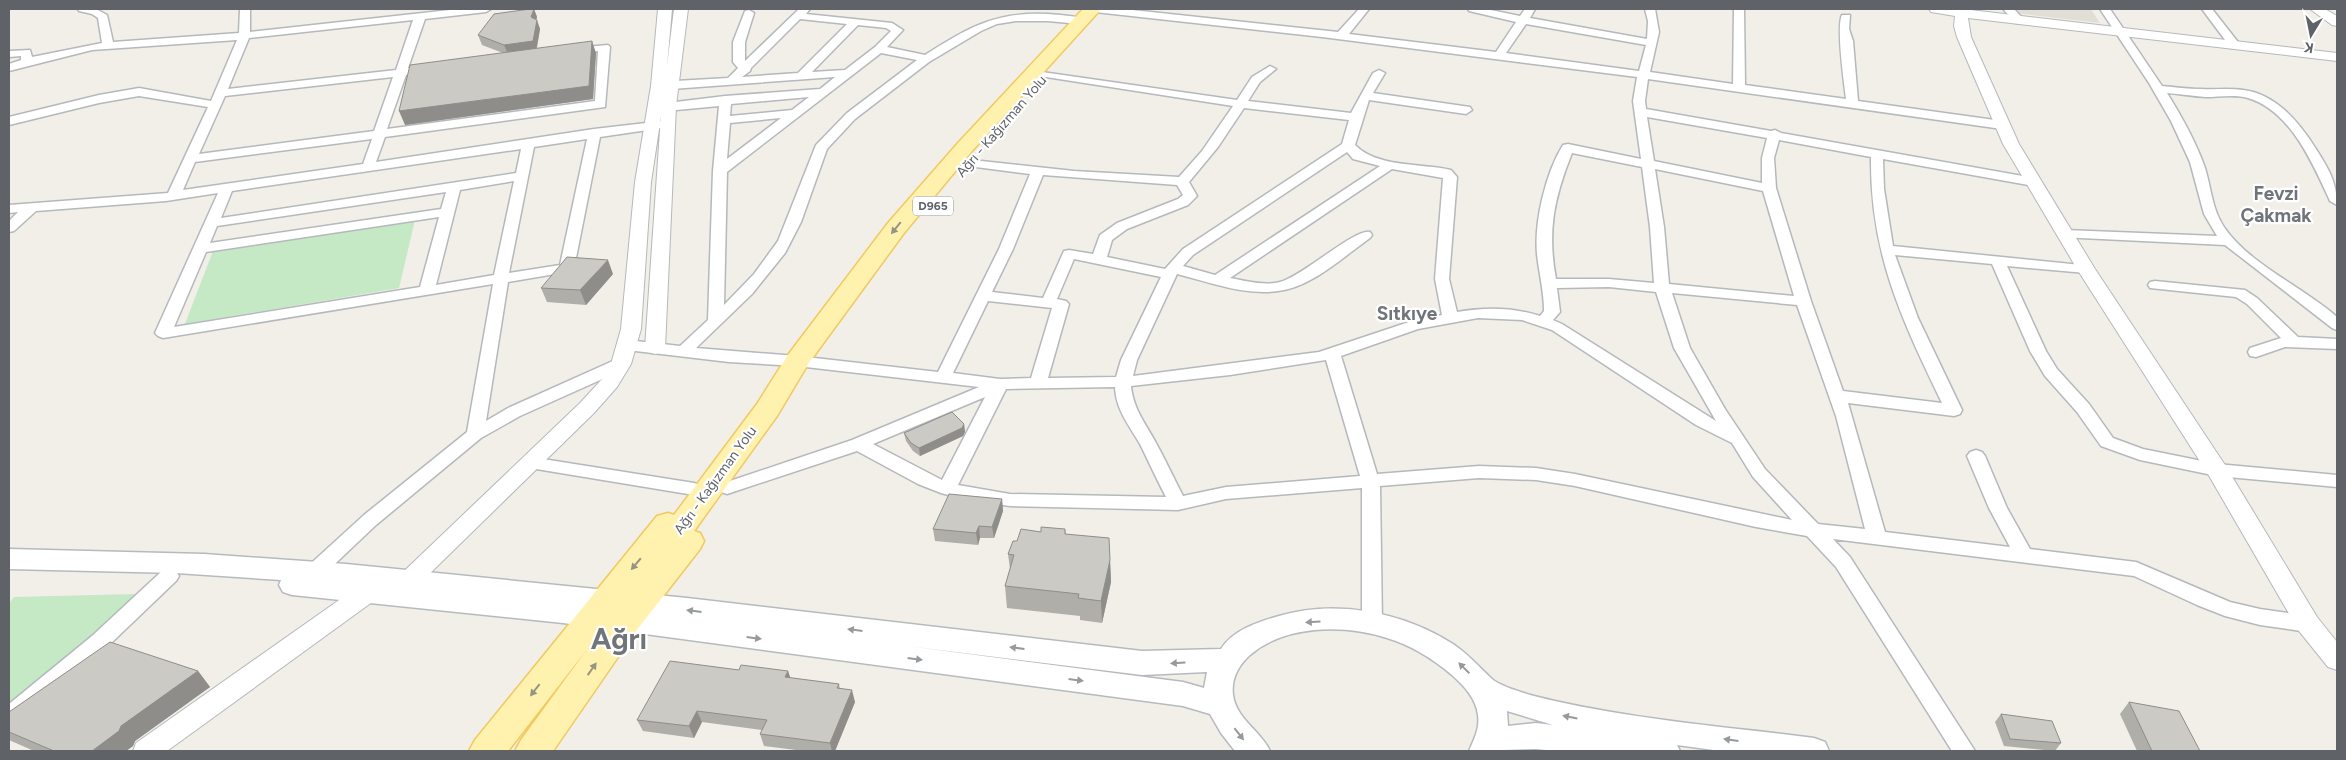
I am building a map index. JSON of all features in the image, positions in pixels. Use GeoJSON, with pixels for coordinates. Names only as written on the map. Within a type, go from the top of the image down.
{"type":"FeatureCollection","features":[{"type":"Feature","properties":{"kind":"main road","name":"Ağrı - Kağızman Yolu"},"geometry":{"type":"LineString","coordinates":[[664,550],[767,410],[805,363],[864,299],[922,219],[968,162],[1046,74],[1096,11]]}},
{"type":"Feature","properties":{"kind":"main road","name":"Ağrı - Kağızman Yolu"},"geometry":{"type":"LineString","coordinates":[[805,363],[896,228],[965,147],[1096,11]]}},
{"type":"Feature","properties":{"kind":"main road"},"geometry":{"type":"LineString","coordinates":[[487,751],[615,611],[696,531],[782,411],[805,363]]}},
{"type":"Feature","properties":{"kind":"main road"},"geometry":{"type":"LineString","coordinates":[[533,751],[651,547],[750,409],[805,363]]}},
{"type":"Feature","properties":{"kind":"main road"},"geometry":{"type":"LineString","coordinates":[[9,559],[228,566],[408,581],[1183,694],[1220,705]]}},
{"type":"Feature","properties":{"kind":"main road"},"geometry":{"type":"LineString","coordinates":[[9,574],[217,577],[367,593],[615,611],[1142,663],[1227,660]]}},
{"type":"Feature","properties":{"kind":"main road"},"geometry":{"type":"LineString","coordinates":[[1255,751],[1242,738],[1220,705],[1219,681],[1227,660],[1247,640],[1276,626],[1339,620],[1372,623],[1407,633],[1435,646],[1462,664],[1485,690],[1492,706],[1494,722],[1487,746],[1536,736],[1608,747],[1665,751]]}},
{"type":"Feature","properties":{"kind":"main road"},"geometry":{"type":"LineString","coordinates":[[1485,690],[1549,713],[1577,719],[1814,751]]}},
{"type":"Feature","properties":{"kind":"main road"},"geometry":{"type":"LineString","coordinates":[[515,751],[559,691]]}},
{"type":"Feature","properties":{"kind":"street"},"geometry":{"type":"LineString","coordinates":[[83,9],[96,12],[103,18],[108,45]]}},
{"type":"Feature","properties":{"kind":"street"},"geometry":{"type":"LineString","coordinates":[[174,196],[222,93],[244,36],[245,9]]}},
{"type":"Feature","properties":{"kind":"street"},"geometry":{"type":"LineString","coordinates":[[9,68],[81,49],[108,45],[244,36],[486,9]]}},
{"type":"Feature","properties":{"kind":"street"},"geometry":{"type":"LineString","coordinates":[[655,348],[665,9]]}},
{"type":"Feature","properties":{"kind":"street"},"geometry":{"type":"LineString","coordinates":[[664,86],[681,9]]}},
{"type":"Feature","properties":{"kind":"street"},"geometry":{"type":"LineString","coordinates":[[1341,36],[1364,9]]}},
{"type":"Feature","properties":{"kind":"street"},"geometry":{"type":"LineString","coordinates":[[1473,9],[1652,43]]}},
{"type":"Feature","properties":{"kind":"street"},"geometry":{"type":"LineString","coordinates":[[1499,56],[1530,9]]}},
{"type":"Feature","properties":{"kind":"street"},"geometry":{"type":"LineString","coordinates":[[1650,9],[1653,18],[1652,43],[1639,95],[1657,227],[1662,287],[1682,348],[1718,412],[1738,439],[1759,473],[1843,562],[1964,751]]}},
{"type":"Feature","properties":{"kind":"street"},"geometry":{"type":"LineString","coordinates":[[1739,9],[1739,88]]}},
{"type":"Feature","properties":{"kind":"street"},"geometry":{"type":"LineString","coordinates":[[1936,9],[2020,21],[2337,57]]}},
{"type":"Feature","properties":{"kind":"street"},"geometry":{"type":"LineString","coordinates":[[2008,9],[2020,21]]}},
{"type":"Feature","properties":{"kind":"street"},"geometry":{"type":"LineString","coordinates":[[2105,9],[2160,89],[2196,163],[2212,217],[2230,241],[2317,306],[2337,325]]}},
{"type":"Feature","properties":{"kind":"street"},"geometry":{"type":"LineString","coordinates":[[2207,9],[2235,46]]}},
{"type":"Feature","properties":{"kind":"street"},"geometry":{"type":"LineString","coordinates":[[2316,9],[2337,22]]}},
{"type":"Feature","properties":{"kind":"street"},"geometry":{"type":"LineString","coordinates":[[684,351],[716,322],[766,270],[782,247],[792,230],[820,150],[826,141],[870,100],[968,32],[993,22],[1032,16],[1096,11],[1341,36],[1644,75],[2002,125]]}},
{"type":"Feature","properties":{"kind":"street"},"geometry":{"type":"LineString","coordinates":[[720,171],[879,49],[898,32],[897,28],[802,12],[746,69],[731,81]]}},
{"type":"Feature","properties":{"kind":"street"},"geometry":{"type":"LineString","coordinates":[[746,69],[739,62],[739,42],[749,13]]}},
{"type":"Feature","properties":{"kind":"street"},"geometry":{"type":"LineString","coordinates":[[1962,13],[1961,26],[1964,37],[2002,125],[2034,182],[2086,269],[2217,470],[2308,624],[2337,660]]}},
{"type":"Feature","properties":{"kind":"street"},"geometry":{"type":"LineString","coordinates":[[368,167],[420,17]]}},
{"type":"Feature","properties":{"kind":"street"},"geometry":{"type":"LineString","coordinates":[[1846,17],[1844,29],[1847,41],[1852,104]]}},
{"type":"Feature","properties":{"kind":"street"},"geometry":{"type":"LineString","coordinates":[[801,76],[855,22]]}},
{"type":"Feature","properties":{"kind":"street"},"geometry":{"type":"LineString","coordinates":[[190,160],[602,104],[604,47],[565,52]]}},
{"type":"Feature","properties":{"kind":"street"},"geometry":{"type":"LineString","coordinates":[[879,49],[928,59]]}},
{"type":"Feature","properties":{"kind":"street"},"geometry":{"type":"LineString","coordinates":[[9,54],[26,52],[27,62]]}},
{"type":"Feature","properties":{"kind":"street"},"geometry":{"type":"LineString","coordinates":[[222,93],[439,68]]}},
{"type":"Feature","properties":{"kind":"street"},"geometry":{"type":"LineString","coordinates":[[968,162],[1038,171],[1145,180],[1182,181],[1201,163],[1241,104],[1252,82],[1270,69]]}},
{"type":"Feature","properties":{"kind":"street"},"geometry":{"type":"LineString","coordinates":[[664,86],[846,73]]}},
{"type":"Feature","properties":{"kind":"street"},"geometry":{"type":"LineString","coordinates":[[1178,504],[1147,442],[1129,413],[1124,398],[1123,382],[1129,360],[1162,292],[1170,271],[1188,252],[1348,146],[1356,116],[1379,73]]}},
{"type":"Feature","properties":{"kind":"street"},"geometry":{"type":"LineString","coordinates":[[1046,74],[1274,109],[1356,116]]}},
{"type":"Feature","properties":{"kind":"street"},"geometry":{"type":"LineString","coordinates":[[2160,89],[2238,93],[2252,95],[2267,103],[2280,114],[2314,155],[2337,201]]}},
{"type":"Feature","properties":{"kind":"street"},"geometry":{"type":"LineString","coordinates":[[9,121],[99,99],[139,92],[216,105]]}},
{"type":"Feature","properties":{"kind":"street"},"geometry":{"type":"LineString","coordinates":[[9,209],[174,196],[594,133],[725,100],[822,92]]}},
{"type":"Feature","properties":{"kind":"street"},"geometry":{"type":"LineString","coordinates":[[1366,96],[1466,110]]}},
{"type":"Feature","properties":{"kind":"street"},"geometry":{"type":"LineString","coordinates":[[716,322],[720,171],[725,100]]}},
{"type":"Feature","properties":{"kind":"street"},"geometry":{"type":"LineString","coordinates":[[1642,112],[1776,134],[2034,182]]}},
{"type":"Feature","properties":{"kind":"street"},"geometry":{"type":"LineString","coordinates":[[724,120],[796,113]]}},
{"type":"Feature","properties":{"kind":"street"},"geometry":{"type":"LineString","coordinates":[[408,581],[587,408],[610,382],[621,364],[631,329],[643,182],[661,115]]}},
{"type":"Feature","properties":{"kind":"street"},"geometry":{"type":"LineString","coordinates":[[227,188],[163,334],[567,268],[594,133]]}},
{"type":"Feature","properties":{"kind":"street"},"geometry":{"type":"LineString","coordinates":[[1776,134],[1768,158],[1769,188],[1803,301],[1837,396],[1877,538]]}},
{"type":"Feature","properties":{"kind":"street"},"geometry":{"type":"LineString","coordinates":[[475,434],[528,144]]}},
{"type":"Feature","properties":{"kind":"street"},"geometry":{"type":"LineString","coordinates":[[1348,146],[1358,156],[1390,165],[1446,172],[1450,177],[1442,279],[1450,318]]}},
{"type":"Feature","properties":{"kind":"street"},"geometry":{"type":"LineString","coordinates":[[1544,321],[1552,312],[1550,284],[1544,253],[1544,232],[1551,198],[1568,148],[1769,188]]}},
{"type":"Feature","properties":{"kind":"street"},"geometry":{"type":"LineString","coordinates":[[1837,396],[1954,410],[1913,327],[1894,279],[1880,222],[1876,180],[1877,154]]}},
{"type":"Feature","properties":{"kind":"street"},"geometry":{"type":"LineString","coordinates":[[1220,279],[1390,165]]}},
{"type":"Feature","properties":{"kind":"street"},"geometry":{"type":"LineString","coordinates":[[943,378],[1006,249],[1038,171]]}},
{"type":"Feature","properties":{"kind":"street"},"geometry":{"type":"LineString","coordinates":[[212,223],[522,176]]}},
{"type":"Feature","properties":{"kind":"street"},"geometry":{"type":"LineString","coordinates":[[1099,259],[1105,238],[1122,226],[1183,202],[1190,196],[1182,181]]}},
{"type":"Feature","properties":{"kind":"street"},"geometry":{"type":"LineString","coordinates":[[427,290],[454,186]]}},
{"type":"Feature","properties":{"kind":"street"},"geometry":{"type":"LineString","coordinates":[[9,228],[31,208]]}},
{"type":"Feature","properties":{"kind":"street"},"geometry":{"type":"LineString","coordinates":[[200,249],[446,212]]}},
{"type":"Feature","properties":{"kind":"street"},"geometry":{"type":"LineString","coordinates":[[2065,234],[2230,241]]}},
{"type":"Feature","properties":{"kind":"street"},"geometry":{"type":"LineString","coordinates":[[1048,302],[1069,254],[1264,287],[1278,287],[1289,284],[1365,235]]}},
{"type":"Feature","properties":{"kind":"street"},"geometry":{"type":"LineString","coordinates":[[1887,250],[2086,269]]}},
{"type":"Feature","properties":{"kind":"street"},"geometry":{"type":"LineString","coordinates":[[1997,260],[2038,352],[2052,372],[2084,408],[2107,442],[2140,454],[2217,470],[2337,482]]}},
{"type":"Feature","properties":{"kind":"street"},"geometry":{"type":"LineString","coordinates":[[1550,284],[1578,282],[1662,287],[1803,301]]}},
{"type":"Feature","properties":{"kind":"street"},"geometry":{"type":"LineString","coordinates":[[2155,285],[2240,293],[2252,301],[2294,342]]}},
{"type":"Feature","properties":{"kind":"street"},"geometry":{"type":"LineString","coordinates":[[982,296],[1060,304],[1038,382]]}},
{"type":"Feature","properties":{"kind":"street"},"geometry":{"type":"LineString","coordinates":[[627,345],[1000,384],[1123,382],[1230,370],[1332,353],[1414,325],[1478,313],[1498,313],[1544,321],[1586,344],[1702,421],[1738,439]]}},
{"type":"Feature","properties":{"kind":"street"},"geometry":{"type":"LineString","coordinates":[[2256,352],[2267,346],[2294,342],[2337,344]]}},
{"type":"Feature","properties":{"kind":"street"},"geometry":{"type":"LineString","coordinates":[[1332,353],[1372,482],[1372,623]]}},
{"type":"Feature","properties":{"kind":"street"},"geometry":{"type":"LineString","coordinates":[[314,572],[370,520],[475,434],[514,412],[621,364]]}},
{"type":"Feature","properties":{"kind":"street"},"geometry":{"type":"LineString","coordinates":[[727,488],[858,444],[1000,384]]}},
{"type":"Feature","properties":{"kind":"street"},"geometry":{"type":"LineString","coordinates":[[947,489],[1000,384]]}},
{"type":"Feature","properties":{"kind":"street"},"geometry":{"type":"LineString","coordinates":[[858,444],[924,480],[947,489],[966,494],[1010,500],[1178,504],[1226,493],[1479,472],[1536,474],[1575,480],[1756,520],[1813,530],[2136,569],[2159,577],[2214,604],[2238,612],[2267,619],[2308,624]]}},
{"type":"Feature","properties":{"kind":"street"},"geometry":{"type":"LineString","coordinates":[[1976,456],[1998,508],[2024,555]]}},
{"type":"Feature","properties":{"kind":"street"},"geometry":{"type":"LineString","coordinates":[[530,462],[694,489]]}},
{"type":"Feature","properties":{"kind":"street"},"geometry":{"type":"LineString","coordinates":[[9,716],[92,648],[169,576]]}},
{"type":"Feature","properties":{"kind":"street"},"geometry":{"type":"LineString","coordinates":[[146,751],[367,593]]}},
{"type":"Feature","properties":{"kind":"shaded area"},"geometry":{"type":"Polygon","coordinates":[[[2010,9],[2091,9],[2100,23],[2015,13],[2010,9]]]}},
{"type":"Feature","properties":{"kind":"green space"},"geometry":{"type":"Polygon","coordinates":[[[415,220],[399,288],[185,324],[213,251],[415,220]]]}},
{"type":"Feature","properties":{"kind":"green space"},"geometry":{"type":"Polygon","coordinates":[[[136,594],[86,652],[9,708],[9,604],[14,597],[136,594]]]}},
{"type":"Feature","properties":{"kind":"building"},"geometry":{"type":"Polygon","coordinates":[[[534,9],[531,17],[537,20],[533,41],[504,45],[478,35],[494,14],[534,9]]]}},
{"type":"Feature","properties":{"kind":"building"},"geometry":{"type":"Polygon","coordinates":[[[592,41],[589,86],[399,111],[410,65],[592,41]]]}},
{"type":"Feature","properties":{"kind":"building"},"geometry":{"type":"Polygon","coordinates":[[[567,257],[608,260],[580,290],[541,288],[567,257]]]}},
{"type":"Feature","properties":{"kind":"building"},"geometry":{"type":"Polygon","coordinates":[[[952,412],[964,424],[962,428],[919,448],[911,443],[904,433],[952,412]]]}},
{"type":"Feature","properties":{"kind":"building"},"geometry":{"type":"Polygon","coordinates":[[[949,494],[1002,499],[992,527],[979,526],[976,533],[933,529],[949,494]]]}},
{"type":"Feature","properties":{"kind":"building"},"geometry":{"type":"Polygon","coordinates":[[[1041,527],[1065,529],[1065,534],[1109,538],[1110,560],[1101,601],[1078,598],[1079,594],[1005,586],[1014,555],[1008,554],[1013,541],[1017,541],[1021,529],[1041,532],[1041,527]]]}},
{"type":"Feature","properties":{"kind":"building"},"geometry":{"type":"Polygon","coordinates":[[[110,642],[198,671],[121,726],[119,731],[92,751],[54,751],[9,732],[9,712],[110,642]]]}},
{"type":"Feature","properties":{"kind":"building"},"geometry":{"type":"Polygon","coordinates":[[[670,661],[739,670],[741,665],[788,671],[785,677],[839,684],[837,688],[852,690],[830,743],[760,734],[767,720],[697,711],[689,726],[637,720],[670,661]]]}},
{"type":"Feature","properties":{"kind":"building"},"geometry":{"type":"Polygon","coordinates":[[[2129,702],[2179,711],[2200,751],[2152,751],[2129,702]]]}},
{"type":"Feature","properties":{"kind":"building"},"geometry":{"type":"Polygon","coordinates":[[[2001,714],[2052,721],[2061,743],[2010,739],[2001,714]]]}},
{"type":"Feature","properties":{"kind":"district","name":"Fevzi Çakmak"},"geometry":{"type":"Point","coordinates":[2276,204]}},
{"type":"Feature","properties":{"kind":"district","name":"Sıtkıye"},"geometry":{"type":"Point","coordinates":[1407,313]}},
{"type":"Feature","properties":{"kind":"district","name":"Ağrı"},"geometry":{"type":"Point","coordinates":[619,639]}}]}
